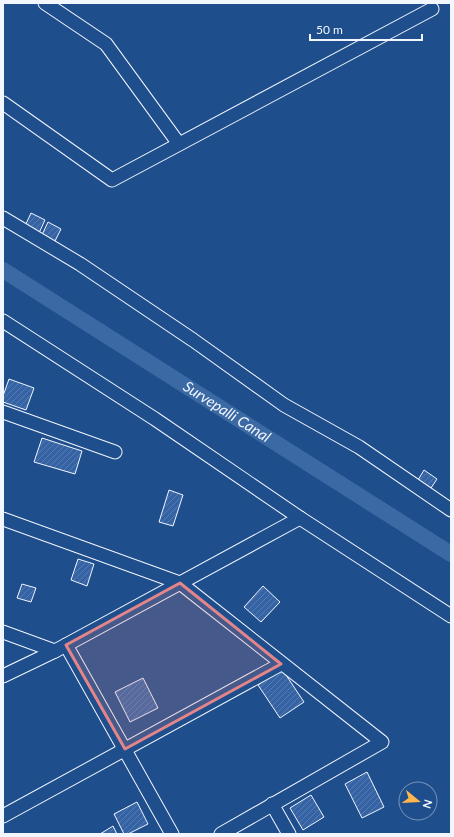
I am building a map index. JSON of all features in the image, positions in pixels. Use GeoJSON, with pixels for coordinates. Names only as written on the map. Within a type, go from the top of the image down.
{"type":"FeatureCollection","features":[{"type":"Feature","properties":{"kind":"street"},"geometry":{"type":"LineString","coordinates":[[45,3],[106,44],[179,144]]}},
{"type":"Feature","properties":{"kind":"street"},"geometry":{"type":"LineString","coordinates":[[3,103],[112,180],[432,9]]}},
{"type":"Feature","properties":{"kind":"street"},"geometry":{"type":"LineString","coordinates":[[3,218],[80,264],[193,340],[284,405],[359,447],[451,510]]}},
{"type":"Feature","properties":{"kind":"street"},"geometry":{"type":"LineString","coordinates":[[3,321],[451,616]]}},
{"type":"Feature","properties":{"kind":"street"},"geometry":{"type":"LineString","coordinates":[[3,412],[115,452]]}},
{"type":"Feature","properties":{"kind":"street"},"geometry":{"type":"LineString","coordinates":[[3,676],[60,648],[300,518]]}},
{"type":"Feature","properties":{"kind":"street"},"geometry":{"type":"LineString","coordinates":[[3,519],[180,583],[382,742],[220,834]]}},
{"type":"Feature","properties":{"kind":"street"},"geometry":{"type":"LineString","coordinates":[[3,632],[60,648],[125,750],[172,834]]}},
{"type":"Feature","properties":{"kind":"street"},"geometry":{"type":"LineString","coordinates":[[3,816],[281,664]]}},
{"type":"Feature","properties":{"kind":"street"},"geometry":{"type":"LineString","coordinates":[[272,804],[289,834]]}},
{"type":"Feature","properties":{"kind":"highlighted area"},"geometry":{"type":"Polygon","coordinates":[[[180,583],[281,664],[125,749],[66,645],[180,583]]]}},
{"type":"Feature","properties":{"kind":"building"},"geometry":{"type":"Polygon","coordinates":[[[31,213],[45,220],[39,233],[25,226],[31,213]]]}},
{"type":"Feature","properties":{"kind":"building"},"geometry":{"type":"Polygon","coordinates":[[[48,222],[61,229],[54,243],[41,237],[48,222]]]}},
{"type":"Feature","properties":{"kind":"building"},"geometry":{"type":"Polygon","coordinates":[[[9,379],[34,388],[26,410],[3,402],[3,396],[9,379]]]}},
{"type":"Feature","properties":{"kind":"building"},"geometry":{"type":"Polygon","coordinates":[[[42,438],[82,451],[75,474],[34,462],[42,438]]]}},
{"type":"Feature","properties":{"kind":"building"},"geometry":{"type":"Polygon","coordinates":[[[424,470],[437,479],[431,488],[418,480],[424,470]]]}},
{"type":"Feature","properties":{"kind":"building"},"geometry":{"type":"Polygon","coordinates":[[[169,490],[183,495],[173,526],[159,522],[169,490]]]}},
{"type":"Feature","properties":{"kind":"building"},"geometry":{"type":"Polygon","coordinates":[[[78,559],[94,564],[87,586],[71,580],[78,559]]]}},
{"type":"Feature","properties":{"kind":"building"},"geometry":{"type":"Polygon","coordinates":[[[22,584],[36,588],[31,602],[17,598],[22,584]]]}},
{"type":"Feature","properties":{"kind":"building"},"geometry":{"type":"Polygon","coordinates":[[[263,586],[280,602],[261,622],[244,607],[263,586]]]}},
{"type":"Feature","properties":{"kind":"building"},"geometry":{"type":"Polygon","coordinates":[[[282,669],[304,702],[280,718],[258,685],[282,669]]]}},
{"type":"Feature","properties":{"kind":"building"},"geometry":{"type":"Polygon","coordinates":[[[143,678],[158,708],[130,722],[115,692],[143,678]]]}},
{"type":"Feature","properties":{"kind":"building"},"geometry":{"type":"Polygon","coordinates":[[[367,772],[384,807],[362,818],[345,784],[367,772]]]}},
{"type":"Feature","properties":{"kind":"building"},"geometry":{"type":"Polygon","coordinates":[[[311,795],[324,817],[303,830],[290,808],[311,795]]]}},
{"type":"Feature","properties":{"kind":"building"},"geometry":{"type":"Polygon","coordinates":[[[137,802],[148,824],[128,834],[124,834],[114,814],[137,802]]]}},
{"type":"Feature","properties":{"kind":"building"},"geometry":{"type":"Polygon","coordinates":[[[113,826],[117,834],[100,834],[113,826]]]}},
{"type":"Feature","properties":{"kind":"waterway","name":"Survepalli Canal"},"geometry":{"type":"LineString","coordinates":[[3,270],[451,554]]}}]}
